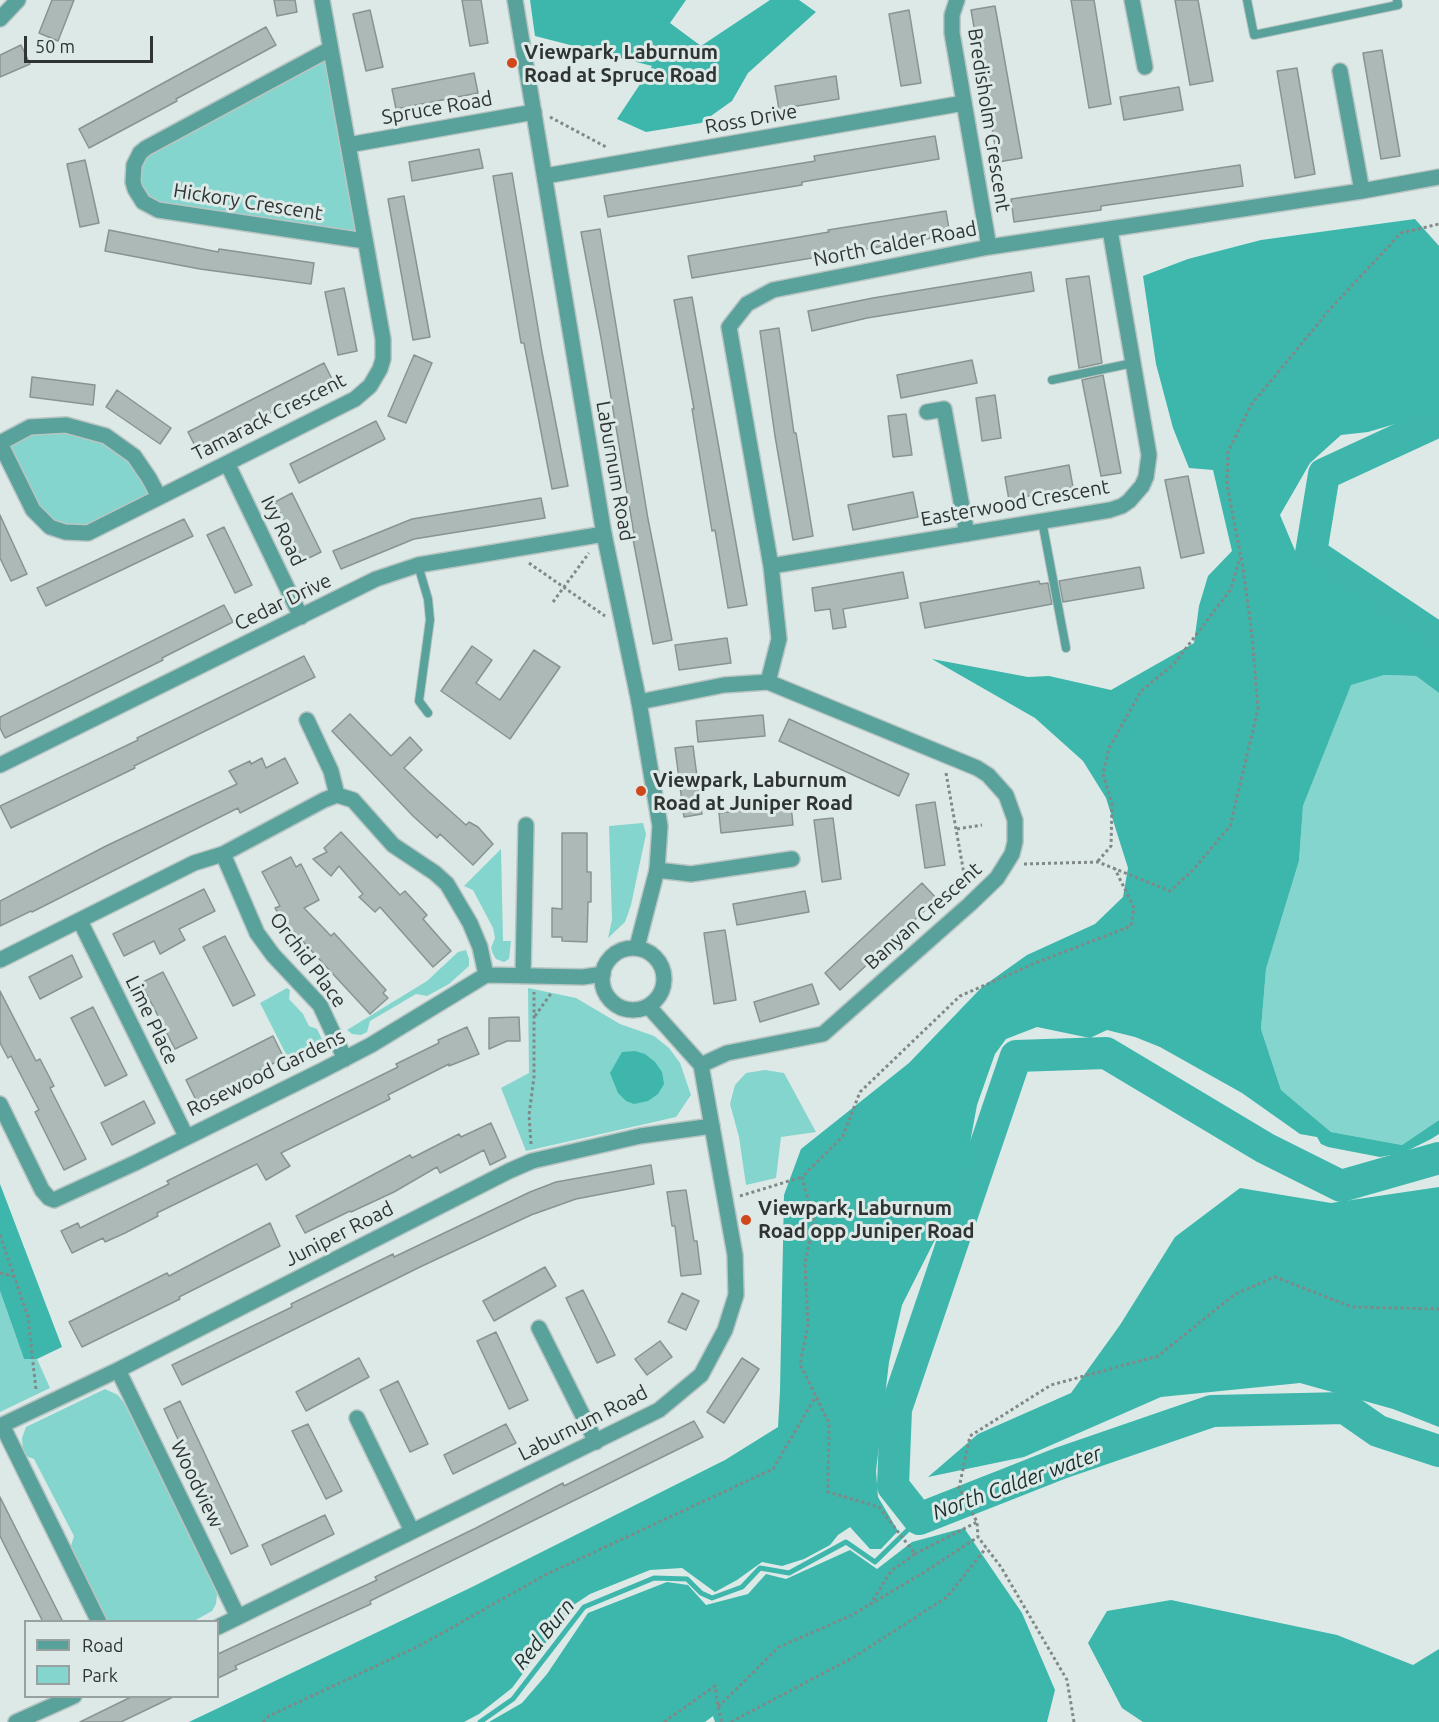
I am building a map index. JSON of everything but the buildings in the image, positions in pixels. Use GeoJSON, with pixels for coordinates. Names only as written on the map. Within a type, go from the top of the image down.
{"type":"FeatureCollection","features":[{"type":"Feature","properties":{"kind":"street"},"geometry":{"type":"LineString","coordinates":[[0,19],[18,0]]}},
{"type":"Feature","properties":{"kind":"street","name":"Tamarack Crescent"},"geometry":{"type":"LineString","coordinates":[[0,443],[33,510],[50,527],[65,532],[88,533],[355,399],[370,386],[383,359],[384,339],[322,0]]}},
{"type":"Feature","properties":{"kind":"street","name":"Laburnum Road"},"geometry":{"type":"LineString","coordinates":[[515,0],[604,534],[639,702],[660,826],[657,870],[637,947]]}},
{"type":"Feature","properties":{"kind":"street","name":"Bredisholm Crescent"},"geometry":{"type":"LineString","coordinates":[[957,0],[951,24],[989,247]]}},
{"type":"Feature","properties":{"kind":"street"},"geometry":{"type":"LineString","coordinates":[[1132,0],[1145,67]]}},
{"type":"Feature","properties":{"kind":"street","name":"Hickory Crescent"},"geometry":{"type":"LineString","coordinates":[[330,49],[146,148],[140,153],[134,165],[133,182],[143,202],[158,210],[365,241]]}},
{"type":"Feature","properties":{"kind":"street"},"geometry":{"type":"LineString","coordinates":[[1340,71],[1362,191]]}},
{"type":"Feature","properties":{"kind":"street","name":"Ross Drive"},"geometry":{"type":"LineString","coordinates":[[545,176],[964,103]]}},
{"type":"Feature","properties":{"kind":"street","name":"Spruce Road"},"geometry":{"type":"LineString","coordinates":[[348,145],[534,112]]}},
{"type":"Feature","properties":{"kind":"street","name":"North Calder Road"},"geometry":{"type":"LineString","coordinates":[[768,682],[779,639],[771,566],[729,327],[747,304],[773,290],[989,247],[1362,191],[1439,177]]}},
{"type":"Feature","properties":{"kind":"street","name":"Easterwood Crescent"},"geometry":{"type":"LineString","coordinates":[[771,566],[1042,521],[1122,506],[1129,501],[1142,486],[1149,466],[1149,455],[1110,230]]}},
{"type":"Feature","properties":{"kind":"street"},"geometry":{"type":"LineString","coordinates":[[927,412],[944,409],[967,534]]}},
{"type":"Feature","properties":{"kind":"street"},"geometry":{"type":"LineString","coordinates":[[0,443],[30,427],[66,425],[106,436],[134,456],[159,497]]}},
{"type":"Feature","properties":{"kind":"street","name":"Ivy Road"},"geometry":{"type":"LineString","coordinates":[[227,463],[301,617]]}},
{"type":"Feature","properties":{"kind":"street","name":"Cedar Drive"},"geometry":{"type":"LineString","coordinates":[[0,765],[376,579],[418,565],[604,534]]}},
{"type":"Feature","properties":{"kind":"street","name":"Banyan Crescent"},"geometry":{"type":"LineString","coordinates":[[639,702],[724,685],[768,682],[988,775],[1006,795],[1012,807],[1016,831],[1015,842],[1007,864],[997,878],[823,1034],[727,1053],[701,1065]]}},
{"type":"Feature","properties":{"kind":"street"},"geometry":{"type":"LineString","coordinates":[[307,720],[331,771],[337,795]]}},
{"type":"Feature","properties":{"kind":"street"},"geometry":{"type":"LineString","coordinates":[[0,960],[194,863],[223,854],[337,795],[353,801],[393,845],[435,873],[447,884],[470,923],[480,947],[486,975],[583,977],[603,974]]}},
{"type":"Feature","properties":{"kind":"street"},"geometry":{"type":"LineString","coordinates":[[526,825],[528,975]]}},
{"type":"Feature","properties":{"kind":"street","name":"Orchid Place"},"geometry":{"type":"LineString","coordinates":[[223,854],[257,933],[273,955],[320,1005],[345,1059]]}},
{"type":"Feature","properties":{"kind":"street"},"geometry":{"type":"LineString","coordinates":[[657,870],[691,874],[792,859]]}},
{"type":"Feature","properties":{"kind":"street","name":"Lime Place"},"geometry":{"type":"LineString","coordinates":[[80,921],[186,1136]]}},
{"type":"Feature","properties":{"kind":"street"},"geometry":{"type":"LineString","coordinates":[[637,947],[650,951],[663,967],[665,977],[663,988],[649,1007],[632,1011],[612,1002],[603,984],[603,974],[606,964],[613,956],[622,950],[637,947]]}},
{"type":"Feature","properties":{"kind":"street","name":"Rosewood Gardens"},"geometry":{"type":"LineString","coordinates":[[0,1104],[42,1190],[54,1200],[115,1173],[345,1059],[486,975]]}},
{"type":"Feature","properties":{"kind":"street"},"geometry":{"type":"LineString","coordinates":[[649,1007],[701,1065]]}},
{"type":"Feature","properties":{"kind":"street","name":"Laburnum Road"},"geometry":{"type":"LineString","coordinates":[[219,1626],[659,1410],[701,1374],[725,1330],[736,1295],[735,1255],[701,1065]]}},
{"type":"Feature","properties":{"kind":"street","name":"Juniper Road"},"geometry":{"type":"LineString","coordinates":[[1,1426],[532,1161],[640,1136],[712,1126]]}},
{"type":"Feature","properties":{"kind":"street"},"geometry":{"type":"LineString","coordinates":[[539,1328],[596,1442]]}},
{"type":"Feature","properties":{"kind":"street","name":"Woodview"},"geometry":{"type":"LineString","coordinates":[[117,1370],[238,1617]]}},
{"type":"Feature","properties":{"kind":"street"},"geometry":{"type":"LineString","coordinates":[[357,1418],[412,1531]]}},
{"type":"Feature","properties":{"kind":"street"},"geometry":{"type":"LineString","coordinates":[[1,1426],[98,1620]]}},
{"type":"Feature","properties":{"kind":"street"},"geometry":{"type":"LineString","coordinates":[[16,1722],[70,1698]]}},
{"type":"Feature","properties":{"kind":"lane"},"geometry":{"type":"LineString","coordinates":[[1246,0],[1254,35],[1398,5],[1396,0]]}},
{"type":"Feature","properties":{"kind":"lane"},"geometry":{"type":"LineString","coordinates":[[1052,380],[1134,363]]}},
{"type":"Feature","properties":{"kind":"lane"},"geometry":{"type":"LineString","coordinates":[[1042,521],[1066,648]]}},
{"type":"Feature","properties":{"kind":"lane"},"geometry":{"type":"LineString","coordinates":[[418,565],[428,599],[430,620],[419,702],[428,713]]}},
{"type":"Feature","properties":{"kind":"path"},"geometry":{"type":"LineString","coordinates":[[534,112],[545,115],[632,161]]}},
{"type":"Feature","properties":{"kind":"path"},"geometry":{"type":"LineString","coordinates":[[1007,864],[1098,862],[1170,891],[1193,870],[1230,826],[1258,709],[1252,635],[1227,485],[1228,452],[1251,405],[1330,308],[1401,233],[1439,224]]}},
{"type":"Feature","properties":{"kind":"path"},"geometry":{"type":"LineString","coordinates":[[553,602],[604,534]]}},
{"type":"Feature","properties":{"kind":"path"},"geometry":{"type":"LineString","coordinates":[[510,550],[623,629]]}},
{"type":"Feature","properties":{"kind":"path"},"geometry":{"type":"LineString","coordinates":[[1098,862],[1111,846],[1112,804],[1103,774],[1109,748],[1141,691],[1174,664],[1231,589],[1240,555]]}},
{"type":"Feature","properties":{"kind":"path"},"geometry":{"type":"LineString","coordinates":[[942,754],[970,904]]}},
{"type":"Feature","properties":{"kind":"path"},"geometry":{"type":"LineString","coordinates":[[956,829],[982,825]]}},
{"type":"Feature","properties":{"kind":"path"},"geometry":{"type":"LineString","coordinates":[[726,1201],[802,1178],[843,1136],[860,1092],[960,996],[1038,962],[1131,926],[1134,908],[1115,869]]}},
{"type":"Feature","properties":{"kind":"path"},"geometry":{"type":"LineString","coordinates":[[528,975],[534,1018],[534,1077],[529,1115],[532,1161]]}},
{"type":"Feature","properties":{"kind":"path"},"geometry":{"type":"LineString","coordinates":[[534,1018],[563,976]]}},
{"type":"Feature","properties":{"kind":"path"},"geometry":{"type":"LineString","coordinates":[[802,1178],[814,1222],[805,1263],[808,1325],[800,1364],[829,1423],[828,1492],[879,1507],[915,1554]]}},
{"type":"Feature","properties":{"kind":"path"},"geometry":{"type":"LineString","coordinates":[[0,1235],[28,1317],[38,1407]]}},
{"type":"Feature","properties":{"kind":"path"},"geometry":{"type":"LineString","coordinates":[[0,1273],[15,1277]]}},
{"type":"Feature","properties":{"kind":"path"},"geometry":{"type":"LineString","coordinates":[[1074,1722],[1067,1680],[1002,1567],[978,1537],[976,1521],[959,1488],[970,1436],[1051,1385],[1158,1356],[1235,1294],[1275,1277],[1352,1308],[1439,1310]]}},
{"type":"Feature","properties":{"kind":"path"},"geometry":{"type":"LineString","coordinates":[[263,1722],[269,1716],[421,1645],[545,1575],[772,1469],[816,1396]]}},
{"type":"Feature","properties":{"kind":"path"},"geometry":{"type":"LineString","coordinates":[[870,1605],[891,1571],[915,1554],[976,1521]]}},
{"type":"Feature","properties":{"kind":"path"},"geometry":{"type":"LineString","coordinates":[[717,1707],[779,1647],[852,1615],[978,1537]]}},
{"type":"Feature","properties":{"kind":"path"},"geometry":{"type":"LineString","coordinates":[[731,1722],[854,1657],[947,1597],[986,1548]]}},
{"type":"Feature","properties":{"kind":"path"},"geometry":{"type":"LineString","coordinates":[[664,1722],[715,1686],[717,1707],[722,1722]]}},
{"type":"Feature","properties":{"kind":"green space"},"geometry":{"type":"Polygon","coordinates":[[[330,49],[365,241],[143,202],[136,159],[330,49]]]}},
{"type":"Feature","properties":{"kind":"green space"},"geometry":{"type":"Polygon","coordinates":[[[66,425],[134,456],[159,497],[88,533],[50,527],[0,443],[66,425]]]}},
{"type":"Feature","properties":{"kind":"green space"},"geometry":{"type":"Polygon","coordinates":[[[1384,675],[1416,676],[1439,693],[1439,1120],[1402,1145],[1331,1132],[1281,1090],[1261,1029],[1266,969],[1299,861],[1303,806],[1351,684],[1384,675]]]}},
{"type":"Feature","properties":{"kind":"green space"},"geometry":{"type":"Polygon","coordinates":[[[643,823],[646,834],[631,905],[625,922],[608,938],[612,920],[609,826],[643,823]]]}},
{"type":"Feature","properties":{"kind":"green space"},"geometry":{"type":"Polygon","coordinates":[[[501,849],[503,941],[511,941],[509,959],[504,962],[496,959],[493,954],[491,948],[495,938],[493,928],[473,890],[464,886],[501,849]]]}},
{"type":"Feature","properties":{"kind":"green space"},"geometry":{"type":"Polygon","coordinates":[[[466,950],[469,966],[449,984],[427,996],[416,994],[370,1021],[367,1032],[361,1035],[352,1034],[347,1030],[427,981],[458,952],[466,950]]]}},
{"type":"Feature","properties":{"kind":"green space"},"geometry":{"type":"Polygon","coordinates":[[[287,988],[290,990],[289,999],[303,1014],[309,1026],[317,1029],[324,1043],[323,1054],[311,1061],[302,1058],[291,1064],[260,1003],[287,988]]]}},
{"type":"Feature","properties":{"kind":"green space"},"geometry":{"type":"Polygon","coordinates":[[[528,988],[576,998],[620,1024],[654,1036],[669,1048],[680,1063],[691,1095],[676,1117],[526,1151],[501,1088],[529,1073],[528,988]]]}},
{"type":"Feature","properties":{"kind":"green space"},"geometry":{"type":"Polygon","coordinates":[[[765,1070],[784,1073],[816,1132],[781,1137],[776,1178],[746,1185],[739,1137],[730,1104],[735,1085],[746,1073],[765,1070]]]}},
{"type":"Feature","properties":{"kind":"green space"},"geometry":{"type":"Polygon","coordinates":[[[0,1291],[24,1359],[37,1359],[50,1388],[0,1412],[0,1291]]]}},
{"type":"Feature","properties":{"kind":"green space"},"geometry":{"type":"Polygon","coordinates":[[[105,1389],[118,1395],[214,1585],[217,1595],[212,1611],[196,1620],[106,1620],[71,1546],[74,1536],[34,1459],[26,1456],[23,1450],[22,1438],[26,1427],[105,1389]]]}},
{"type":"Feature","properties":{"kind":"shaded area"},"geometry":{"type":"Polygon","coordinates":[[[530,0],[686,0],[670,23],[701,46],[770,0],[799,0],[816,12],[748,73],[732,101],[701,123],[646,132],[617,119],[652,66],[535,36],[530,0]]]}},
{"type":"Feature","properties":{"kind":"shaded area"},"geometry":{"type":"Polygon","coordinates":[[[1415,219],[1439,246],[1439,407],[1405,421],[1368,432],[1341,435],[1310,463],[1280,515],[1296,553],[1439,653],[1439,693],[1416,676],[1384,675],[1351,685],[1303,806],[1299,861],[1266,969],[1261,1029],[1281,1090],[1331,1132],[1402,1145],[1439,1120],[1439,1134],[1403,1153],[1380,1157],[1328,1147],[1321,1144],[1317,1137],[1300,1134],[1242,1093],[1160,1047],[1135,1037],[1107,1030],[1090,1038],[1037,1027],[1006,1039],[995,1054],[977,1105],[962,1186],[902,1305],[889,1362],[876,1471],[878,1497],[898,1531],[881,1549],[870,1549],[850,1527],[838,1535],[830,1545],[804,1559],[782,1566],[762,1562],[715,1592],[682,1568],[650,1570],[590,1594],[575,1604],[512,1688],[479,1714],[464,1722],[189,1722],[470,1588],[725,1460],[778,1427],[784,1195],[801,1149],[909,1063],[982,987],[1027,955],[1095,924],[1123,897],[1128,868],[1106,798],[1083,761],[1035,718],[932,659],[1028,677],[1049,676],[1111,690],[1194,643],[1199,606],[1208,576],[1232,551],[1213,470],[1189,468],[1173,428],[1156,364],[1143,276],[1188,259],[1261,240],[1415,219]]]}},
{"type":"Feature","properties":{"kind":"shaded area"},"geometry":{"type":"Polygon","coordinates":[[[635,1051],[645,1054],[655,1062],[662,1072],[664,1084],[658,1094],[648,1101],[634,1104],[626,1101],[618,1093],[610,1073],[622,1052],[635,1051]]]}},
{"type":"Feature","properties":{"kind":"shaded area"},"geometry":{"type":"Polygon","coordinates":[[[0,1184],[62,1347],[37,1359],[24,1359],[0,1291],[0,1184]]]}},
{"type":"Feature","properties":{"kind":"shaded area"},"geometry":{"type":"Polygon","coordinates":[[[1439,1187],[1439,1427],[1393,1409],[1300,1383],[1161,1397],[1024,1457],[928,1477],[978,1434],[1071,1393],[1120,1325],[1175,1237],[1240,1188],[1331,1203],[1439,1187]]]}},
{"type":"Feature","properties":{"kind":"shaded area"},"geometry":{"type":"Polygon","coordinates":[[[964,1528],[1022,1613],[1055,1690],[1047,1722],[715,1722],[713,1716],[705,1722],[489,1722],[522,1703],[547,1674],[588,1613],[667,1582],[688,1585],[706,1605],[748,1594],[766,1574],[786,1579],[850,1550],[877,1569],[912,1542],[964,1528]]]}},
{"type":"Feature","properties":{"kind":"shaded area"},"geometry":{"type":"Polygon","coordinates":[[[1171,1600],[1337,1635],[1413,1665],[1439,1649],[1439,1722],[1143,1722],[1122,1708],[1088,1643],[1107,1611],[1171,1600]]]}},
{"type":"Feature","properties":{"kind":"waterway","name":"North Calder water"},"geometry":{"type":"LineString","coordinates":[[1439,421],[1324,474],[1311,553],[1439,639]]}},
{"type":"Feature","properties":{"kind":"waterway","name":"North Calder water"},"geometry":{"type":"LineString","coordinates":[[1439,1158],[1341,1186],[1265,1148],[1106,1053],[1016,1056],[896,1409],[893,1486],[919,1519],[1061,1463],[1212,1411],[1345,1408],[1378,1431],[1439,1451]]}},
{"type":"Feature","properties":{"kind":"waterway","name":"Red Burn"},"geometry":{"type":"LineString","coordinates":[[480,1722],[513,1699],[584,1607],[654,1578],[687,1579],[701,1593],[712,1598],[742,1587],[760,1568],[789,1573],[846,1542],[875,1562],[919,1519]]}},
{"type":"Feature","properties":{"kind":"place","name":"Viewpark, Laburnum Road at Spruce Road"},"geometry":{"type":"Point","coordinates":[512,63]}},
{"type":"Feature","properties":{"kind":"place","name":"Viewpark, Laburnum Road at Juniper Road"},"geometry":{"type":"Point","coordinates":[641,791]}},
{"type":"Feature","properties":{"kind":"place","name":"Viewpark, Laburnum Road opp Juniper Road"},"geometry":{"type":"Point","coordinates":[746,1220]}}]}
